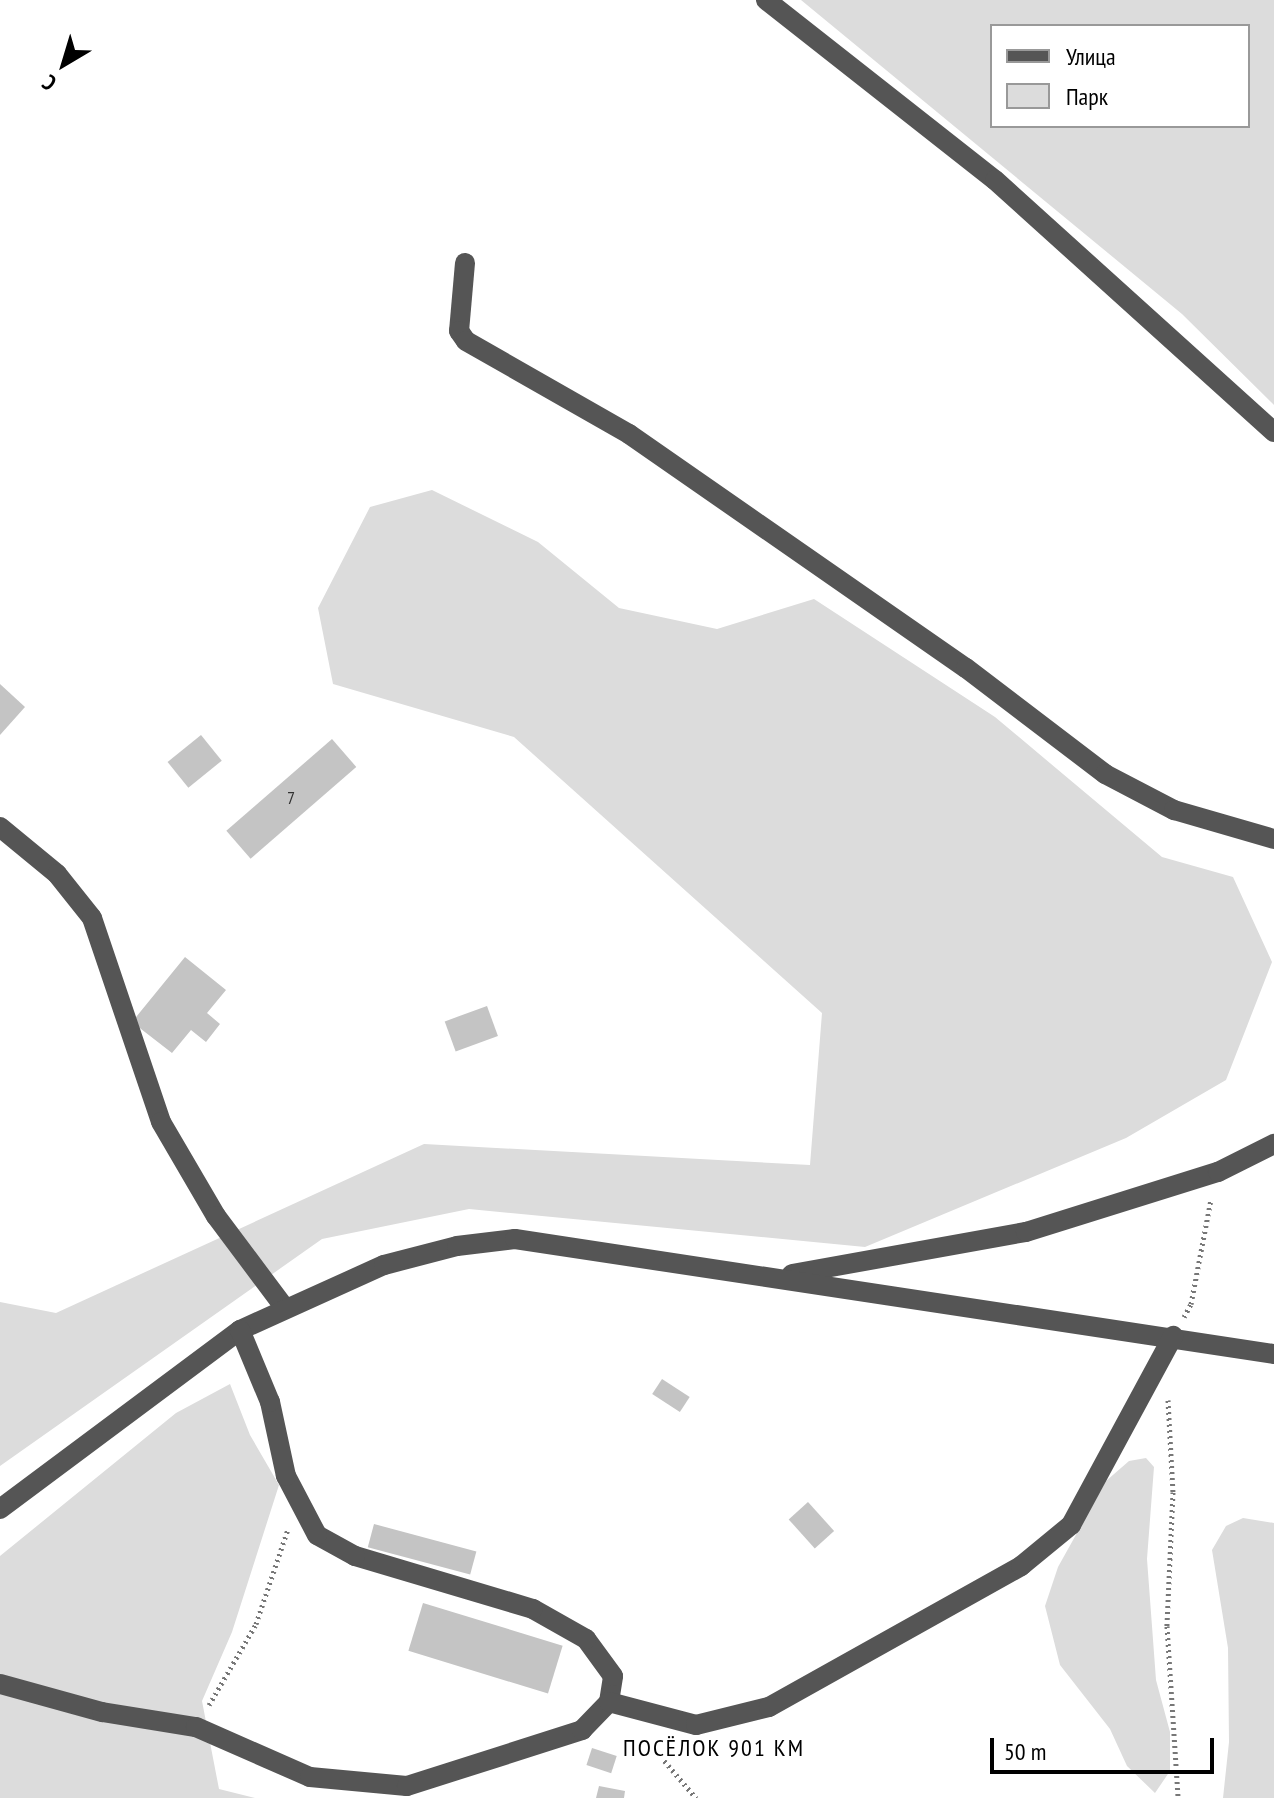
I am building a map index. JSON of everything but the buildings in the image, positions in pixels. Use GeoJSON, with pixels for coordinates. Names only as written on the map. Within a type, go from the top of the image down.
{"type":"FeatureCollection","features":[{"type":"Feature","properties":{"kind":"street"},"geometry":{"type":"LineString","coordinates":[[766,0],[995,180],[1274,432]]}},
{"type":"Feature","properties":{"kind":"street"},"geometry":{"type":"LineString","coordinates":[[465,263],[459,331],[466,341],[654,451],[966,668],[1105,774],[1174,810],[1274,839]]}},
{"type":"Feature","properties":{"kind":"street"},"geometry":{"type":"LineString","coordinates":[[0,827],[57,874],[92,918],[161,1122],[216,1216],[284,1307]]}},
{"type":"Feature","properties":{"kind":"street"},"geometry":{"type":"LineString","coordinates":[[776,1277],[1026,1232],[1218,1172],[1273,1145]]}},
{"type":"Feature","properties":{"kind":"street"},"geometry":{"type":"LineString","coordinates":[[0,1509],[240,1330],[284,1307],[384,1265],[457,1246],[515,1239],[1173,1336],[1274,1354]]}},
{"type":"Feature","properties":{"kind":"street"},"geometry":{"type":"LineString","coordinates":[[0,1684],[102,1712],[196,1727],[310,1777],[407,1786],[582,1730],[609,1702],[613,1676],[586,1639],[533,1609],[355,1556],[317,1535],[286,1476],[270,1402],[240,1330]]}},
{"type":"Feature","properties":{"kind":"street"},"geometry":{"type":"LineString","coordinates":[[609,1702],[696,1725],[769,1707],[1021,1566],[1071,1525],[1173,1336]]}},
{"type":"Feature","properties":{"kind":"path"},"geometry":{"type":"LineString","coordinates":[[1173,1336],[1191,1304],[1196,1260],[1218,1172]]}},
{"type":"Feature","properties":{"kind":"path"},"geometry":{"type":"LineString","coordinates":[[1169,1384],[1173,1492],[1167,1626],[1178,1798]]}},
{"type":"Feature","properties":{"kind":"path"},"geometry":{"type":"LineString","coordinates":[[196,1727],[256,1624],[298,1499]]}},
{"type":"Feature","properties":{"kind":"path"},"geometry":{"type":"LineString","coordinates":[[643,1736],[696,1798]]}},
{"type":"Feature","properties":{"kind":"green space"},"geometry":{"type":"Polygon","coordinates":[[[801,0],[1274,0],[1274,405],[1182,314],[801,0]]]}},
{"type":"Feature","properties":{"kind":"green space"},"geometry":{"type":"Polygon","coordinates":[[[432,490],[538,542],[619,608],[717,629],[814,599],[995,717],[1162,857],[1233,877],[1272,962],[1226,1080],[1126,1138],[865,1247],[469,1209],[322,1239],[0,1466],[0,1302],[56,1313],[424,1144],[810,1165],[822,1013],[514,737],[333,684],[318,608],[370,507],[432,490]]]}},
{"type":"Feature","properties":{"kind":"green space"},"geometry":{"type":"Polygon","coordinates":[[[230,1384],[250,1435],[279,1485],[232,1632],[202,1701],[219,1789],[255,1798],[0,1798],[0,1556],[176,1413],[230,1384]]]}},
{"type":"Feature","properties":{"kind":"green space"},"geometry":{"type":"Polygon","coordinates":[[[1146,1458],[1154,1467],[1147,1559],[1156,1680],[1170,1732],[1170,1771],[1155,1793],[1127,1766],[1110,1729],[1060,1665],[1045,1606],[1058,1567],[1106,1481],[1129,1461],[1146,1458]]]}},
{"type":"Feature","properties":{"kind":"green space"},"geometry":{"type":"Polygon","coordinates":[[[1243,1518],[1274,1523],[1274,1798],[1223,1798],[1229,1742],[1228,1648],[1212,1550],[1226,1526],[1243,1518]]]}},
{"type":"Feature","properties":{"kind":"district","name":"ПОСЁЛОК 901 КМ"},"geometry":{"type":"Point","coordinates":[714,1748]}}]}
